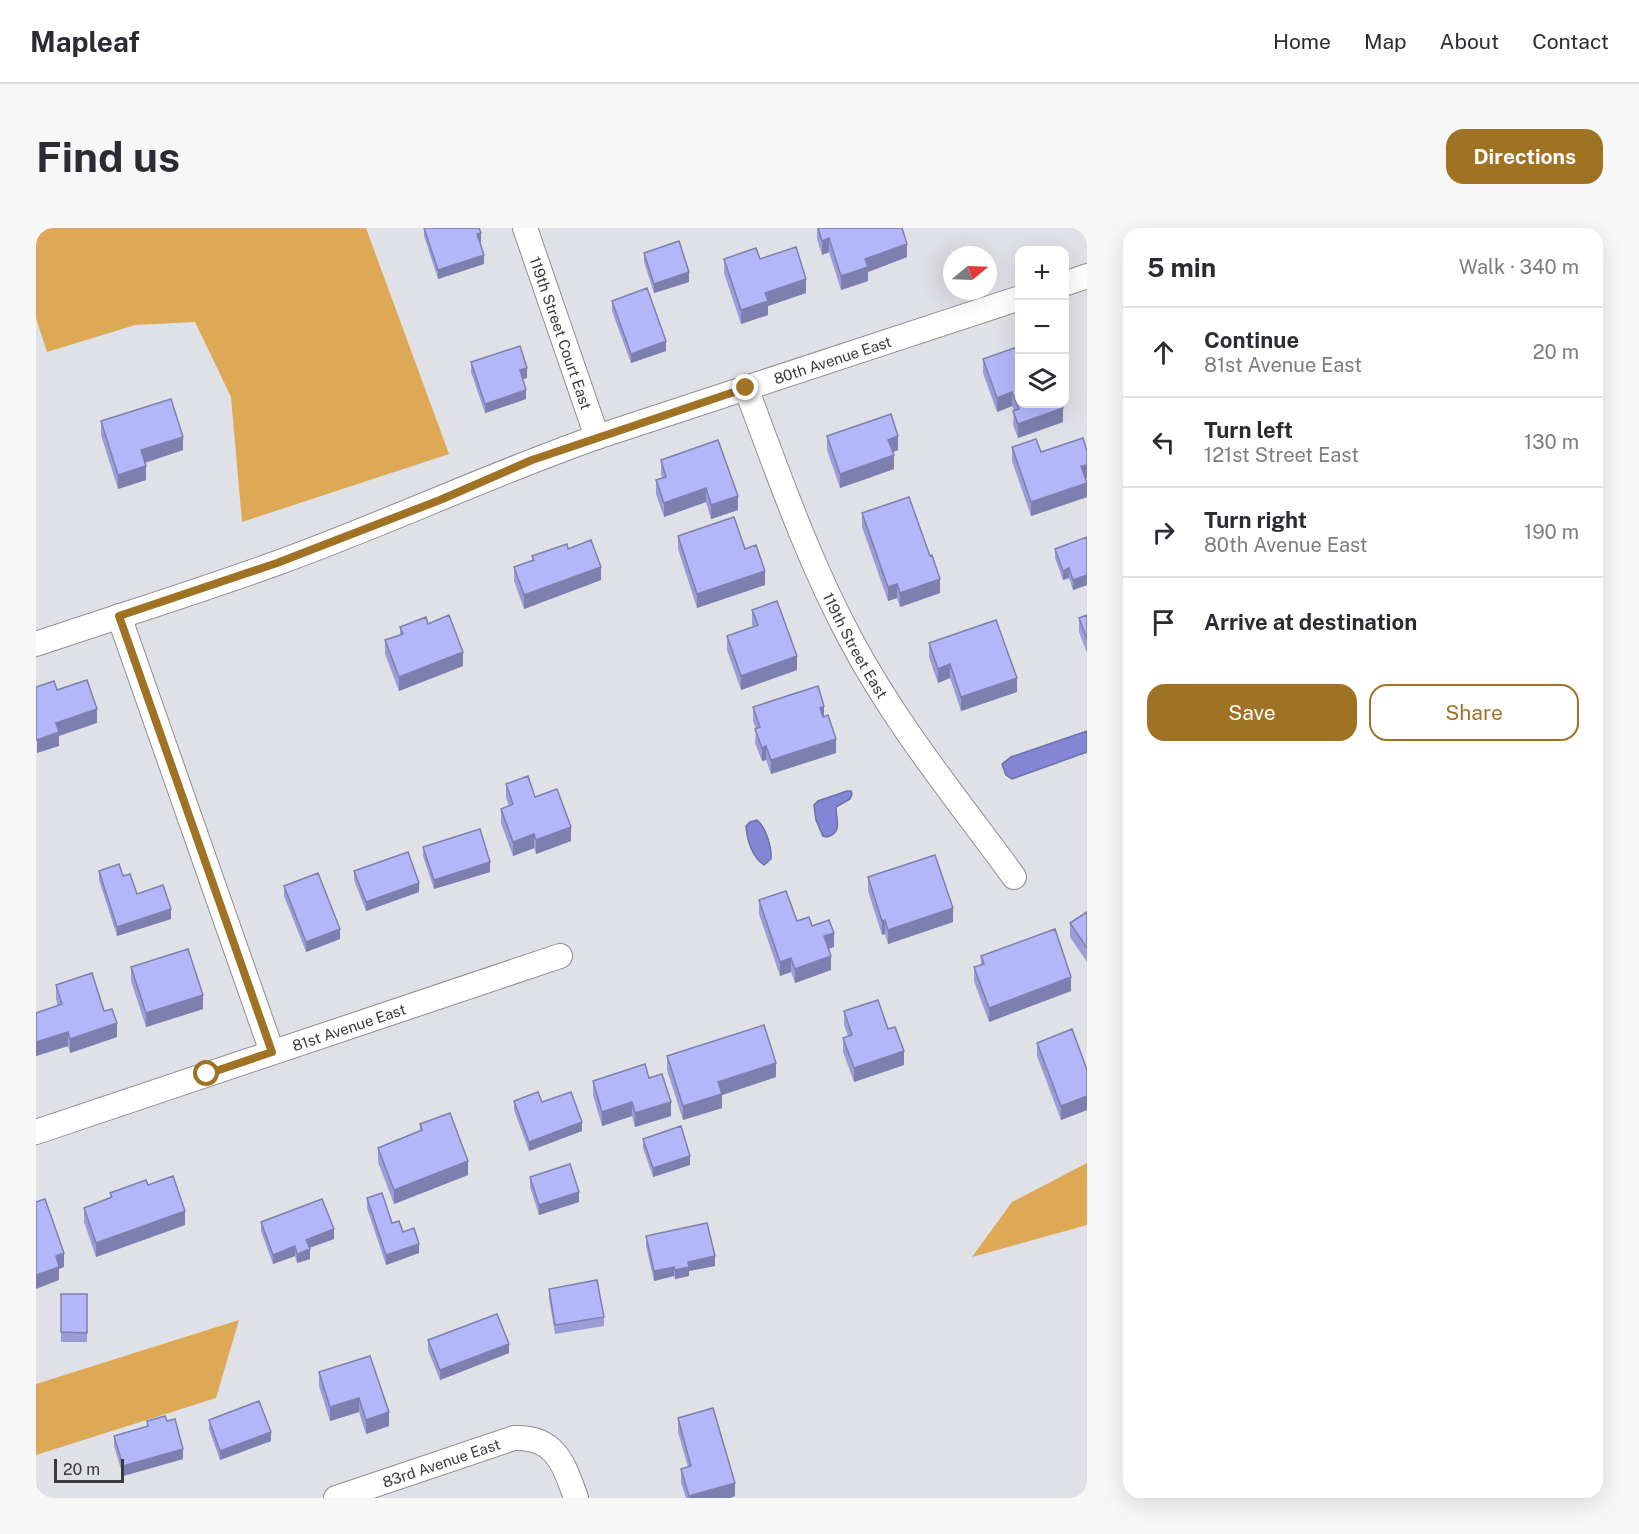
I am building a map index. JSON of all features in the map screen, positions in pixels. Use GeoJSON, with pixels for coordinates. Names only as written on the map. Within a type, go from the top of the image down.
{"type":"FeatureCollection","features":[{"type":"Feature","properties":{"kind":"street","name":"119th Street Court East"},"geometry":{"type":"LineString","coordinates":[[525,228],[597,437]]}},
{"type":"Feature","properties":{"kind":"street"},"geometry":{"type":"LineString","coordinates":[[1069,283],[1087,276]]}},
{"type":"Feature","properties":{"kind":"street","name":"80th Avenue East"},"geometry":{"type":"LineString","coordinates":[[36,644],[277,563],[440,500],[532,460],[597,437],[1015,300]]}},
{"type":"Feature","properties":{"kind":"street","name":"119th Street East"},"geometry":{"type":"LineString","coordinates":[[746,388],[816,569],[852,641],[903,725],[1014,877]]}},
{"type":"Feature","properties":{"kind":"street"},"geometry":{"type":"LineString","coordinates":[[119,616],[272,1052]]}},
{"type":"Feature","properties":{"kind":"street","name":"81st Avenue East"},"geometry":{"type":"LineString","coordinates":[[36,1132],[560,956]]}},
{"type":"Feature","properties":{"kind":"street","name":"83rd Avenue East"},"geometry":{"type":"LineString","coordinates":[[336,1498],[514,1438],[537,1441],[547,1447],[564,1464],[576,1498]]}},
{"type":"Feature","properties":{"kind":"shaded area"},"geometry":{"type":"Polygon","coordinates":[[[36,228],[366,228],[449,454],[242,522],[231,397],[195,322],[135,325],[47,352],[36,318],[36,228]]]}},
{"type":"Feature","properties":{"kind":"shaded area"},"geometry":{"type":"Polygon","coordinates":[[[1087,1163],[1087,1225],[972,1257],[1012,1202],[1087,1163]]]}},
{"type":"Feature","properties":{"kind":"shaded area"},"geometry":{"type":"Polygon","coordinates":[[[239,1320],[216,1398],[36,1455],[36,1384],[239,1320]]]}},
{"type":"Feature","properties":{"kind":"water"},"geometry":{"type":"Polygon","coordinates":[[[1087,731],[1087,752],[1012,779],[1006,775],[1002,764],[1011,757],[1087,731]]]}},
{"type":"Feature","properties":{"kind":"water"},"geometry":{"type":"Polygon","coordinates":[[[851,791],[850,799],[836,807],[837,829],[832,835],[823,836],[816,820],[814,805],[818,801],[851,791]]]}},
{"type":"Feature","properties":{"kind":"water"},"geometry":{"type":"Polygon","coordinates":[[[757,820],[766,833],[770,849],[771,859],[764,865],[753,853],[746,826],[757,820]]]}},
{"type":"Feature","properties":{"kind":"building"},"geometry":{"type":"Polygon","coordinates":[[[424,228],[479,228],[481,233],[477,234],[484,255],[438,270],[424,228]]]}},
{"type":"Feature","properties":{"kind":"building"},"geometry":{"type":"Polygon","coordinates":[[[818,228],[902,228],[907,244],[865,259],[868,267],[841,276],[829,238],[822,241],[818,228]]]}},
{"type":"Feature","properties":{"kind":"building"},"geometry":{"type":"Polygon","coordinates":[[[679,241],[689,272],[654,284],[644,253],[679,241]]]}},
{"type":"Feature","properties":{"kind":"building"},"geometry":{"type":"Polygon","coordinates":[[[796,247],[806,279],[765,293],[768,301],[741,310],[724,259],[756,248],[760,259],[796,247]]]}},
{"type":"Feature","properties":{"kind":"building"},"geometry":{"type":"Polygon","coordinates":[[[647,288],[666,341],[631,354],[612,301],[647,288]]]}},
{"type":"Feature","properties":{"kind":"building"},"geometry":{"type":"Polygon","coordinates":[[[520,346],[527,368],[520,370],[526,390],[485,404],[471,362],[520,346]]]}},
{"type":"Feature","properties":{"kind":"building"},"geometry":{"type":"Polygon","coordinates":[[[1015,348],[1015,399],[1012,392],[997,398],[983,359],[1015,348]]]}},
{"type":"Feature","properties":{"kind":"building"},"geometry":{"type":"Polygon","coordinates":[[[171,399],[183,437],[141,450],[146,466],[118,475],[101,421],[171,399]]]}},
{"type":"Feature","properties":{"kind":"building"},"geometry":{"type":"Polygon","coordinates":[[[1063,408],[1018,424],[1013,411],[1063,408]]]}},
{"type":"Feature","properties":{"kind":"building"},"geometry":{"type":"Polygon","coordinates":[[[891,414],[898,436],[888,440],[894,455],[840,474],[827,436],[891,414]]]}},
{"type":"Feature","properties":{"kind":"building"},"geometry":{"type":"Polygon","coordinates":[[[1083,438],[1087,451],[1087,465],[1081,466],[1087,483],[1031,502],[1012,447],[1036,439],[1041,452],[1083,438]]]}},
{"type":"Feature","properties":{"kind":"building"},"geometry":{"type":"Polygon","coordinates":[[[718,440],[738,496],[711,505],[706,488],[664,503],[656,480],[666,477],[661,460],[718,440]]]}},
{"type":"Feature","properties":{"kind":"building"},"geometry":{"type":"Polygon","coordinates":[[[909,497],[940,579],[900,593],[897,584],[888,587],[862,513],[909,497]]]}},
{"type":"Feature","properties":{"kind":"building"},"geometry":{"type":"Polygon","coordinates":[[[734,517],[745,549],[756,545],[765,571],[697,594],[678,536],[734,517]]]}},
{"type":"Feature","properties":{"kind":"building"},"geometry":{"type":"Polygon","coordinates":[[[1087,537],[1087,575],[1073,580],[1069,568],[1063,571],[1055,549],[1087,537]]]}},
{"type":"Feature","properties":{"kind":"building"},"geometry":{"type":"Polygon","coordinates":[[[591,540],[601,567],[524,595],[514,567],[534,560],[532,556],[567,544],[568,549],[591,540]]]}},
{"type":"Feature","properties":{"kind":"building"},"geometry":{"type":"Polygon","coordinates":[[[777,601],[797,656],[741,676],[727,636],[758,625],[752,610],[777,601]]]}},
{"type":"Feature","properties":{"kind":"building"},"geometry":{"type":"Polygon","coordinates":[[[449,615],[463,652],[399,677],[385,640],[403,634],[400,627],[426,617],[428,624],[449,615]]]}},
{"type":"Feature","properties":{"kind":"building"},"geometry":{"type":"Polygon","coordinates":[[[1087,615],[1087,639],[1079,618],[1087,615]]]}},
{"type":"Feature","properties":{"kind":"building"},"geometry":{"type":"Polygon","coordinates":[[[996,620],[1017,678],[961,697],[950,664],[938,669],[929,643],[996,620]]]}},
{"type":"Feature","properties":{"kind":"building"},"geometry":{"type":"Polygon","coordinates":[[[87,680],[97,709],[56,723],[59,732],[37,740],[36,687],[54,681],[57,690],[87,680]]]}},
{"type":"Feature","properties":{"kind":"building"},"geometry":{"type":"Polygon","coordinates":[[[818,686],[824,706],[820,708],[823,717],[828,715],[836,739],[771,760],[766,746],[762,748],[755,729],[760,727],[753,707],[818,686]]]}},
{"type":"Feature","properties":{"kind":"building"},"geometry":{"type":"Polygon","coordinates":[[[528,776],[535,797],[557,789],[571,827],[536,840],[534,834],[513,842],[501,809],[513,804],[506,784],[528,776]]]}},
{"type":"Feature","properties":{"kind":"building"},"geometry":{"type":"Polygon","coordinates":[[[480,829],[490,862],[434,880],[423,847],[480,829]]]}},
{"type":"Feature","properties":{"kind":"building"},"geometry":{"type":"Polygon","coordinates":[[[408,852],[419,883],[366,902],[354,871],[408,852]]]}},
{"type":"Feature","properties":{"kind":"building"},"geometry":{"type":"Polygon","coordinates":[[[935,855],[953,908],[888,930],[885,920],[882,921],[868,877],[935,855]]]}},
{"type":"Feature","properties":{"kind":"building"},"geometry":{"type":"Polygon","coordinates":[[[119,864],[123,876],[130,874],[137,894],[163,885],[171,909],[117,927],[99,871],[119,864]]]}},
{"type":"Feature","properties":{"kind":"building"},"geometry":{"type":"Polygon","coordinates":[[[318,873],[340,929],[306,942],[284,886],[318,873]]]}},
{"type":"Feature","properties":{"kind":"building"},"geometry":{"type":"Polygon","coordinates":[[[786,891],[797,921],[809,917],[812,926],[829,920],[834,933],[824,936],[831,956],[795,969],[791,958],[780,962],[759,900],[786,891]]]}},
{"type":"Feature","properties":{"kind":"building"},"geometry":{"type":"Polygon","coordinates":[[[1087,912],[1087,948],[1070,923],[1087,912]]]}},
{"type":"Feature","properties":{"kind":"building"},"geometry":{"type":"Polygon","coordinates":[[[1055,929],[1071,977],[989,1008],[974,967],[984,964],[981,956],[1055,929]]]}},
{"type":"Feature","properties":{"kind":"building"},"geometry":{"type":"Polygon","coordinates":[[[188,949],[203,995],[146,1013],[131,967],[188,949]]]}},
{"type":"Feature","properties":{"kind":"building"},"geometry":{"type":"Polygon","coordinates":[[[92,973],[104,1011],[112,1009],[117,1023],[70,1039],[68,1032],[36,1042],[36,1013],[62,1004],[56,985],[92,973]]]}},
{"type":"Feature","properties":{"kind":"building"},"geometry":{"type":"Polygon","coordinates":[[[878,1000],[888,1029],[895,1027],[904,1051],[854,1068],[843,1038],[852,1035],[844,1011],[878,1000]]]}},
{"type":"Feature","properties":{"kind":"building"},"geometry":{"type":"Polygon","coordinates":[[[764,1025],[776,1063],[718,1082],[722,1094],[683,1106],[667,1056],[764,1025]]]}},
{"type":"Feature","properties":{"kind":"building"},"geometry":{"type":"Polygon","coordinates":[[[1072,1029],[1087,1070],[1087,1096],[1061,1106],[1037,1043],[1072,1029]]]}},
{"type":"Feature","properties":{"kind":"building"},"geometry":{"type":"Polygon","coordinates":[[[645,1064],[649,1078],[662,1074],[671,1102],[635,1113],[632,1102],[602,1112],[593,1081],[645,1064]]]}},
{"type":"Feature","properties":{"kind":"building"},"geometry":{"type":"Polygon","coordinates":[[[538,1092],[542,1102],[571,1092],[582,1122],[529,1142],[514,1101],[538,1092]]]}},
{"type":"Feature","properties":{"kind":"building"},"geometry":{"type":"Polygon","coordinates":[[[450,1113],[468,1161],[394,1190],[378,1148],[422,1130],[420,1124],[450,1113]]]}},
{"type":"Feature","properties":{"kind":"building"},"geometry":{"type":"Polygon","coordinates":[[[681,1126],[690,1156],[653,1168],[643,1139],[681,1126]]]}},
{"type":"Feature","properties":{"kind":"building"},"geometry":{"type":"Polygon","coordinates":[[[570,1164],[579,1192],[539,1205],[530,1177],[570,1164]]]}},
{"type":"Feature","properties":{"kind":"building"},"geometry":{"type":"Polygon","coordinates":[[[173,1176],[185,1211],[96,1243],[84,1208],[112,1197],[110,1193],[146,1180],[148,1185],[173,1176]]]}},
{"type":"Feature","properties":{"kind":"building"},"geometry":{"type":"Polygon","coordinates":[[[382,1193],[392,1223],[399,1221],[403,1232],[414,1228],[419,1244],[386,1255],[367,1198],[382,1193]]]}},
{"type":"Feature","properties":{"kind":"building"},"geometry":{"type":"Polygon","coordinates":[[[45,1199],[64,1253],[56,1256],[59,1267],[36,1275],[36,1202],[45,1199]]]}},
{"type":"Feature","properties":{"kind":"building"},"geometry":{"type":"Polygon","coordinates":[[[322,1199],[334,1229],[306,1240],[310,1249],[297,1254],[295,1246],[273,1255],[261,1222],[322,1199]]]}},
{"type":"Feature","properties":{"kind":"building"},"geometry":{"type":"Polygon","coordinates":[[[707,1223],[715,1256],[688,1262],[689,1267],[654,1271],[646,1236],[707,1223]]]}},
{"type":"Feature","properties":{"kind":"building"},"geometry":{"type":"Polygon","coordinates":[[[597,1280],[604,1317],[555,1325],[549,1289],[597,1280]]]}},
{"type":"Feature","properties":{"kind":"building"},"geometry":{"type":"Polygon","coordinates":[[[61,1294],[87,1294],[87,1333],[61,1332],[61,1294]]]}},
{"type":"Feature","properties":{"kind":"building"},"geometry":{"type":"Polygon","coordinates":[[[497,1314],[509,1344],[440,1370],[428,1340],[497,1314]]]}},
{"type":"Feature","properties":{"kind":"building"},"geometry":{"type":"Polygon","coordinates":[[[370,1356],[389,1412],[366,1420],[359,1398],[330,1407],[319,1372],[370,1356]]]}},
{"type":"Feature","properties":{"kind":"building"},"geometry":{"type":"Polygon","coordinates":[[[259,1401],[271,1432],[220,1451],[209,1420],[259,1401]]]}},
{"type":"Feature","properties":{"kind":"building"},"geometry":{"type":"Polygon","coordinates":[[[713,1408],[735,1483],[689,1496],[681,1469],[691,1466],[678,1418],[713,1408]]]}},
{"type":"Feature","properties":{"kind":"building"},"geometry":{"type":"Polygon","coordinates":[[[165,1416],[167,1421],[175,1419],[183,1449],[123,1466],[114,1436],[148,1426],[147,1421],[165,1416]]]}},
{"type":"Feature","properties":{"kind":"building"},"geometry":{"type":"Polygon","coordinates":[[[36,1485],[41,1498],[36,1498],[36,1485]]]}},
{"type":"Feature","properties":{"kind":"route"},"geometry":{"type":"LineString","coordinates":[[207,1074],[272,1052],[119,616],[277,563],[440,500],[532,460],[746,388]]}}]}
